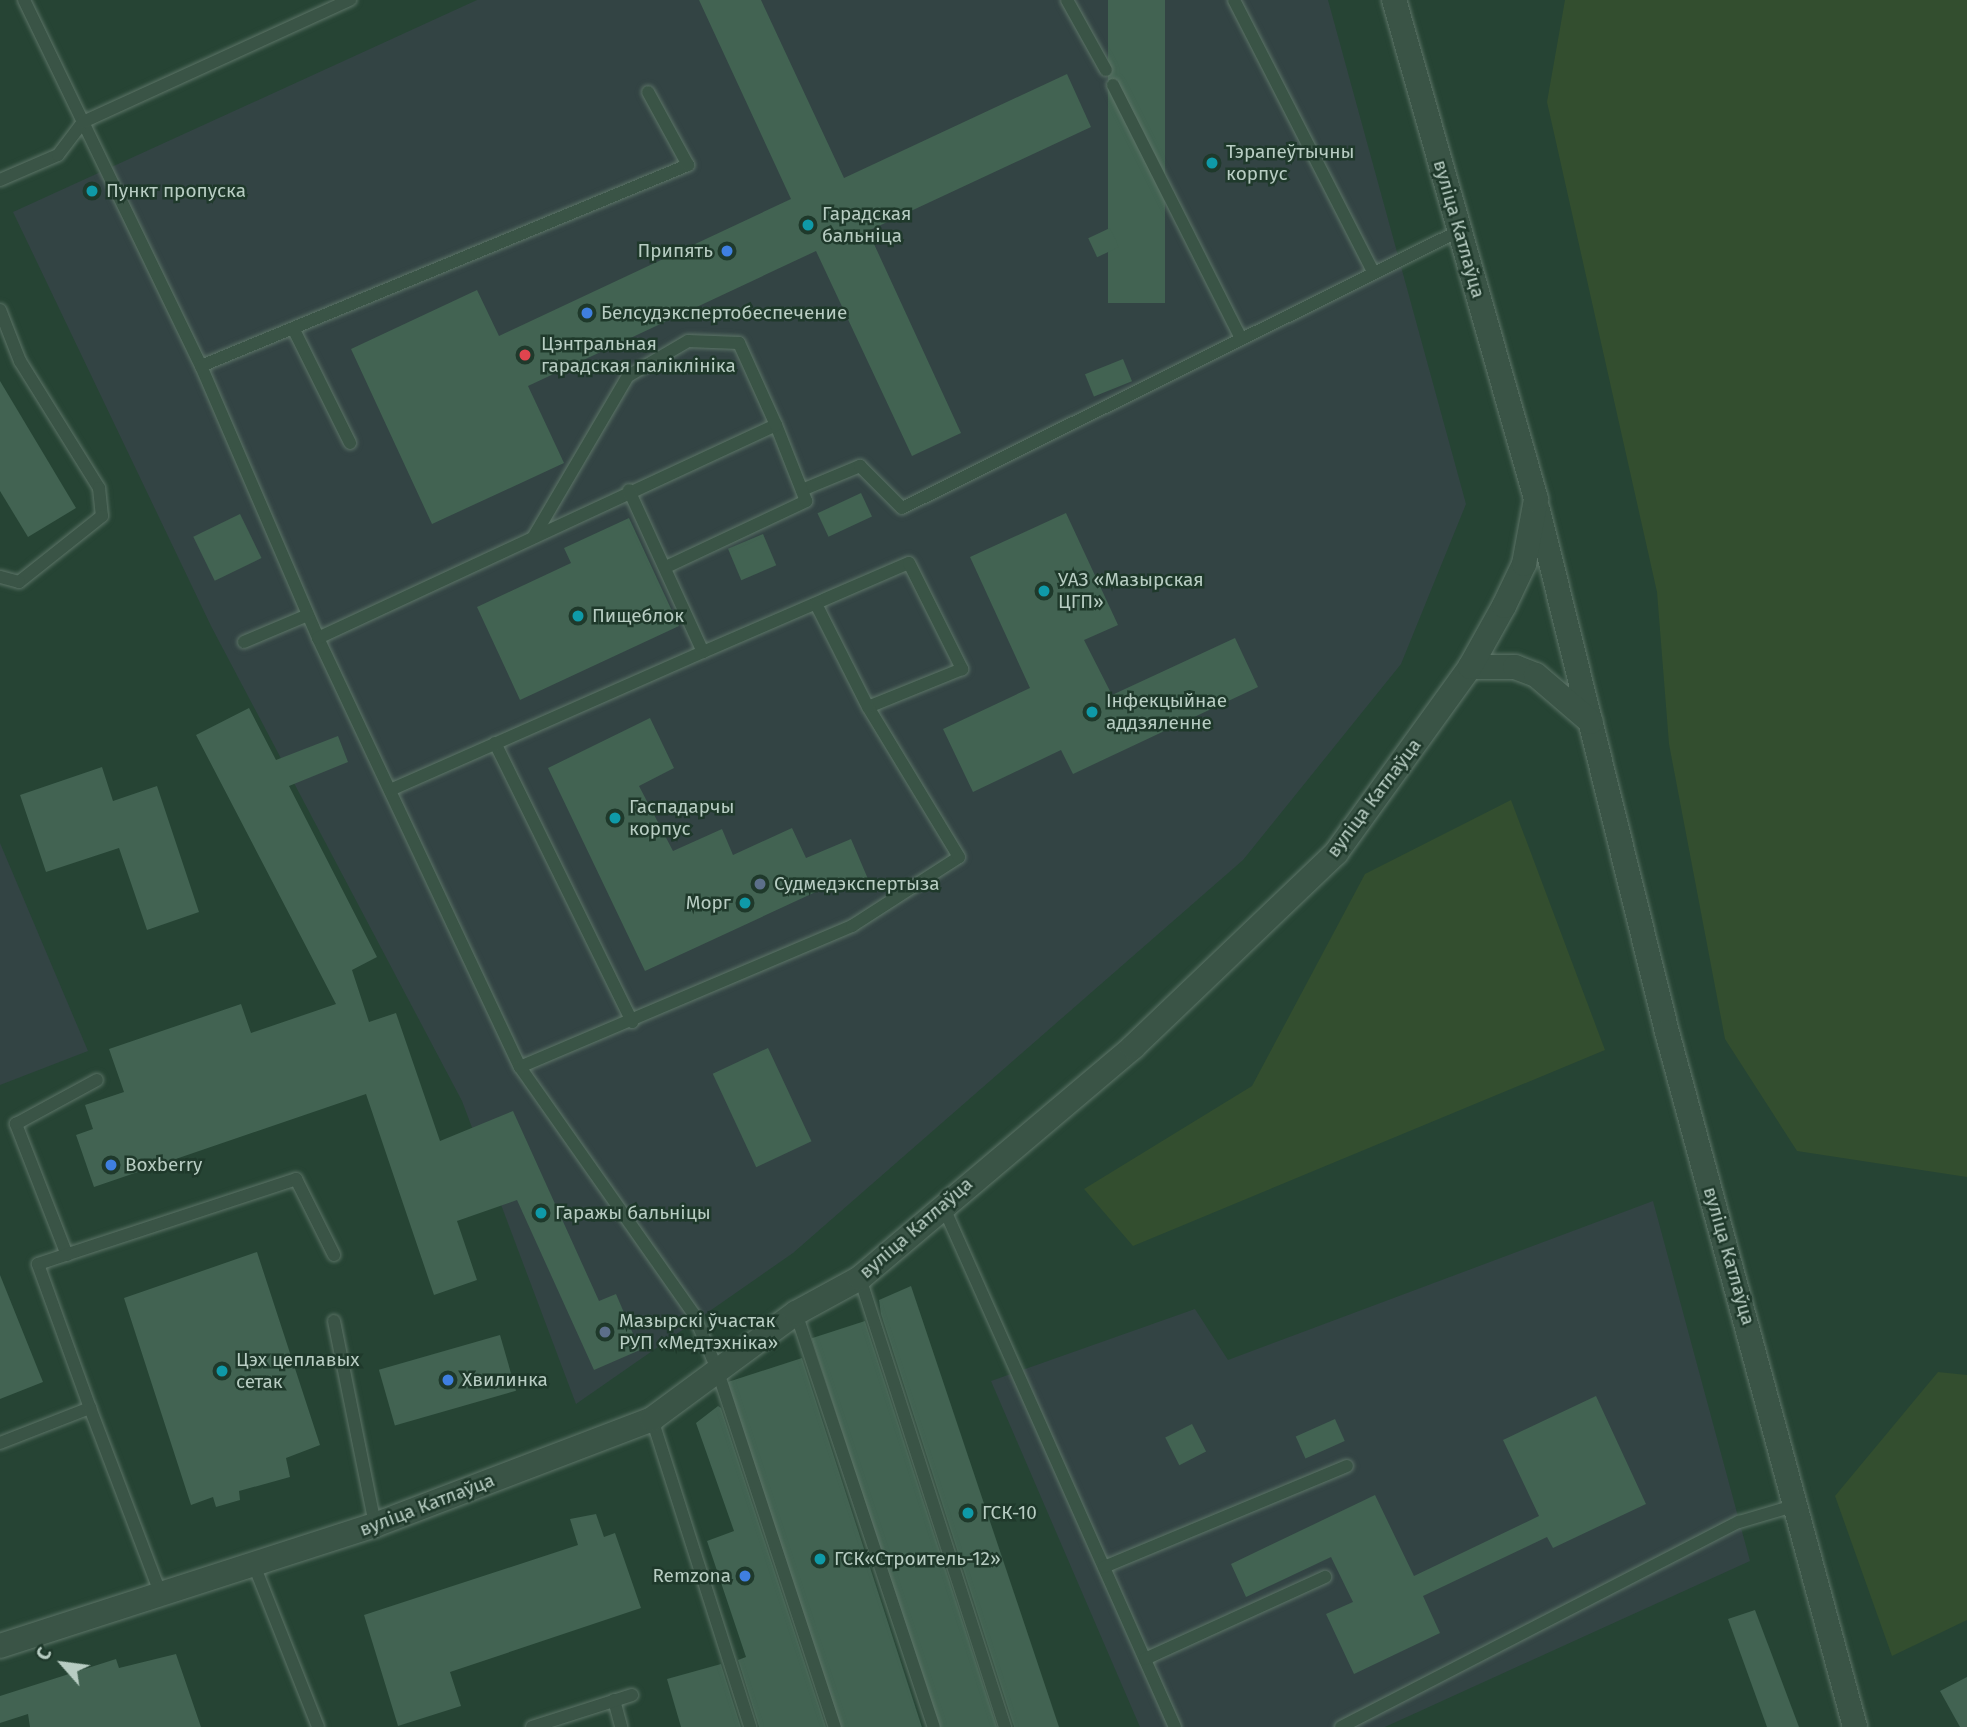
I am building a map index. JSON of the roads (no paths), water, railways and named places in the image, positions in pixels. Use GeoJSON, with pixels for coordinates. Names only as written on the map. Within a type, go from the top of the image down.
{"type":"FeatureCollection","features":[{"type":"Feature","properties":{"kind":"street","name":"вуліца Катлаўца"},"geometry":{"type":"LineString","coordinates":[[1394,0],[1536,499],[1667,1032],[1767,1392],[1793,1506],[1855,1727]]}},
{"type":"Feature","properties":{"kind":"street","name":"вуліца Катлаўца"},"geometry":{"type":"LineString","coordinates":[[0,1646],[375,1525],[652,1419],[796,1313],[860,1278],[942,1205],[1133,1047],[1336,853],[1469,667],[1524,564],[1536,499]]}},
{"type":"Feature","properties":{"kind":"street"},"geometry":{"type":"LineString","coordinates":[[1469,667],[1515,667],[1536,674],[1591,722]]}},
{"type":"Feature","properties":{"kind":"lane"},"geometry":{"type":"LineString","coordinates":[[24,0],[201,366],[318,638],[520,1067],[694,1315],[717,1369],[835,1727]]}},
{"type":"Feature","properties":{"kind":"lane"},"geometry":{"type":"LineString","coordinates":[[0,180],[58,155],[83,122],[350,0]]}},
{"type":"Feature","properties":{"kind":"lane"},"geometry":{"type":"LineString","coordinates":[[1067,0],[1106,70]]}},
{"type":"Feature","properties":{"kind":"lane"},"geometry":{"type":"LineString","coordinates":[[1234,0],[1373,272]]}},
{"type":"Feature","properties":{"kind":"lane"},"geometry":{"type":"LineString","coordinates":[[1113,85],[1241,338]]}},
{"type":"Feature","properties":{"kind":"lane"},"geometry":{"type":"LineString","coordinates":[[201,366],[688,166],[648,92]]}},
{"type":"Feature","properties":{"kind":"lane"},"geometry":{"type":"LineString","coordinates":[[802,490],[860,466],[902,508],[1459,231]]}},
{"type":"Feature","properties":{"kind":"lane"},"geometry":{"type":"LineString","coordinates":[[0,310],[20,360],[99,488],[102,516],[19,582],[0,577]]}},
{"type":"Feature","properties":{"kind":"lane"},"geometry":{"type":"LineString","coordinates":[[294,330],[350,443]]}},
{"type":"Feature","properties":{"kind":"lane"},"geometry":{"type":"LineString","coordinates":[[534,536],[628,376],[688,341],[739,343],[806,501],[666,567]]}},
{"type":"Feature","properties":{"kind":"lane"},"geometry":{"type":"LineString","coordinates":[[318,638],[629,490],[776,425]]}},
{"type":"Feature","properties":{"kind":"lane"},"geometry":{"type":"LineString","coordinates":[[629,490],[703,652]]}},
{"type":"Feature","properties":{"kind":"lane"},"geometry":{"type":"LineString","coordinates":[[390,790],[909,564],[962,669],[868,707]]}},
{"type":"Feature","properties":{"kind":"lane"},"geometry":{"type":"LineString","coordinates":[[520,1067],[632,1022],[852,926],[959,857],[868,707],[816,604]]}},
{"type":"Feature","properties":{"kind":"lane"},"geometry":{"type":"LineString","coordinates":[[244,642],[308,615]]}},
{"type":"Feature","properties":{"kind":"lane"},"geometry":{"type":"LineString","coordinates":[[495,743],[632,1022]]}},
{"type":"Feature","properties":{"kind":"lane"},"geometry":{"type":"LineString","coordinates":[[67,1255],[16,1124],[97,1080]]}},
{"type":"Feature","properties":{"kind":"lane"},"geometry":{"type":"LineString","coordinates":[[161,1595],[38,1264],[296,1180],[334,1255]]}},
{"type":"Feature","properties":{"kind":"lane"},"geometry":{"type":"LineString","coordinates":[[942,1205],[1175,1727]]}},
{"type":"Feature","properties":{"kind":"lane"},"geometry":{"type":"LineString","coordinates":[[860,1278],[1004,1727]]}},
{"type":"Feature","properties":{"kind":"lane"},"geometry":{"type":"LineString","coordinates":[[796,1313],[934,1727]]}},
{"type":"Feature","properties":{"kind":"lane"},"geometry":{"type":"LineString","coordinates":[[334,1321],[375,1525]]}},
{"type":"Feature","properties":{"kind":"lane"},"geometry":{"type":"LineString","coordinates":[[0,1443],[90,1408]]}},
{"type":"Feature","properties":{"kind":"lane"},"geometry":{"type":"LineString","coordinates":[[652,1419],[750,1727]]}},
{"type":"Feature","properties":{"kind":"lane"},"geometry":{"type":"LineString","coordinates":[[1104,1567],[1347,1465]]}},
{"type":"Feature","properties":{"kind":"lane"},"geometry":{"type":"LineString","coordinates":[[1341,1727],[1739,1522],[1793,1506]]}},
{"type":"Feature","properties":{"kind":"lane"},"geometry":{"type":"LineString","coordinates":[[254,1565],[317,1727]]}},
{"type":"Feature","properties":{"kind":"lane"},"geometry":{"type":"LineString","coordinates":[[1145,1659],[1325,1577]]}},
{"type":"Feature","properties":{"kind":"lane"},"geometry":{"type":"LineString","coordinates":[[532,1727],[632,1695]]}},
{"type":"Feature","properties":{"kind":"lane"},"geometry":{"type":"LineString","coordinates":[[614,1700],[621,1727]]}},
{"type":"Feature","properties":{"kind":"place","name":"Тэрапеўтычны корпус"},"geometry":{"type":"Point","coordinates":[1212,163]}},
{"type":"Feature","properties":{"kind":"place","name":"Пункт пропуска"},"geometry":{"type":"Point","coordinates":[92,191]}},
{"type":"Feature","properties":{"kind":"place","name":"Гарадская бальніца"},"geometry":{"type":"Point","coordinates":[808,225]}},
{"type":"Feature","properties":{"kind":"place","name":"Припять"},"geometry":{"type":"Point","coordinates":[727,251]}},
{"type":"Feature","properties":{"kind":"place","name":"Белсудэкспертобеспечение"},"geometry":{"type":"Point","coordinates":[587,313]}},
{"type":"Feature","properties":{"kind":"place","name":"Цэнтральная гарадская паліклініка"},"geometry":{"type":"Point","coordinates":[525,355]}},
{"type":"Feature","properties":{"kind":"place","name":"УАЗ «Мазырская ЦГП»"},"geometry":{"type":"Point","coordinates":[1044,591]}},
{"type":"Feature","properties":{"kind":"place","name":"Пищеблок"},"geometry":{"type":"Point","coordinates":[578,616]}},
{"type":"Feature","properties":{"kind":"place","name":"Інфекцыйнае аддзяленне"},"geometry":{"type":"Point","coordinates":[1092,712]}},
{"type":"Feature","properties":{"kind":"place","name":"Гаспадарчы корпус"},"geometry":{"type":"Point","coordinates":[615,818]}},
{"type":"Feature","properties":{"kind":"place","name":"Судмедэкспертыза"},"geometry":{"type":"Point","coordinates":[760,884]}},
{"type":"Feature","properties":{"kind":"place","name":"Морг"},"geometry":{"type":"Point","coordinates":[745,903]}},
{"type":"Feature","properties":{"kind":"place","name":"Boxberry"},"geometry":{"type":"Point","coordinates":[111,1165]}},
{"type":"Feature","properties":{"kind":"place","name":"Гаражы бальніцы"},"geometry":{"type":"Point","coordinates":[541,1213]}},
{"type":"Feature","properties":{"kind":"place","name":"Мазырскі ўчастак РУП «Медтэхніка»"},"geometry":{"type":"Point","coordinates":[605,1332]}},
{"type":"Feature","properties":{"kind":"place","name":"Цэх цеплавых сетак"},"geometry":{"type":"Point","coordinates":[222,1371]}},
{"type":"Feature","properties":{"kind":"place","name":"Хвилинка"},"geometry":{"type":"Point","coordinates":[448,1380]}},
{"type":"Feature","properties":{"kind":"place","name":"ГСК-10"},"geometry":{"type":"Point","coordinates":[968,1513]}},
{"type":"Feature","properties":{"kind":"place","name":"ГСК«Строитель-12»"},"geometry":{"type":"Point","coordinates":[820,1559]}},
{"type":"Feature","properties":{"kind":"place","name":"Remzona"},"geometry":{"type":"Point","coordinates":[745,1576]}}]}
